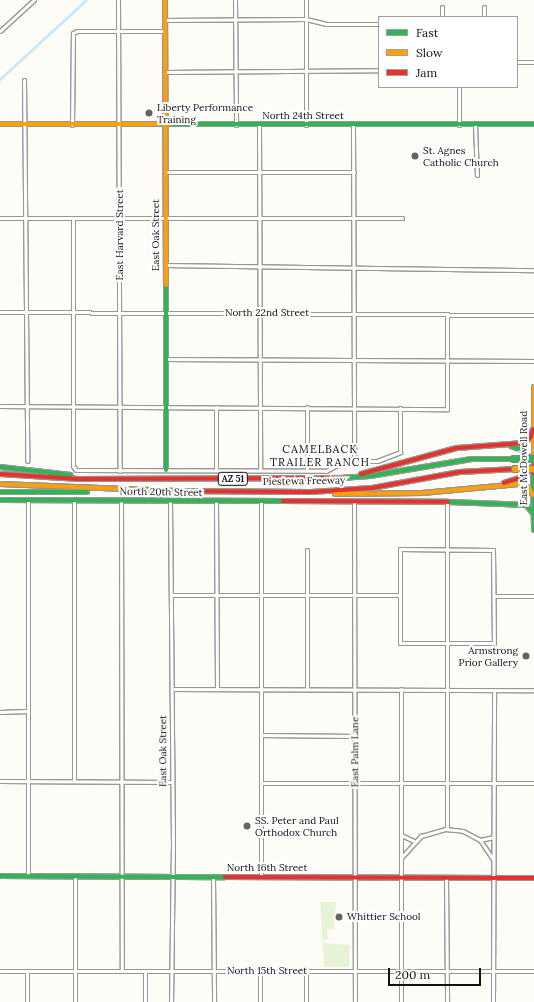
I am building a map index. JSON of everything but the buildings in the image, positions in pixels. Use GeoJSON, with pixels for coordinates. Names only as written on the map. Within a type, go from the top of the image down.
{"type":"FeatureCollection","features":[{"type":"Feature","properties":{"kind":"main road","name":"East Oak Street"},"geometry":{"type":"LineString","coordinates":[[165,0],[166,470]]}},
{"type":"Feature","properties":{"kind":"main road","name":"North 24th Street"},"geometry":{"type":"LineString","coordinates":[[0,124],[534,124]]}},
{"type":"Feature","properties":{"kind":"main road","name":"East McDowell Road"},"geometry":{"type":"LineString","coordinates":[[534,386],[534,530]]}},
{"type":"Feature","properties":{"kind":"main road"},"geometry":{"type":"LineString","coordinates":[[343,479],[457,448],[526,442],[533,429]]}},
{"type":"Feature","properties":{"kind":"main road"},"geometry":{"type":"LineString","coordinates":[[504,445],[522,450],[534,461]]}},
{"type":"Feature","properties":{"kind":"main road","name":"Piestewa Freeway"},"geometry":{"type":"LineString","coordinates":[[0,474],[123,478],[343,479],[468,459],[514,459],[534,461]]}},
{"type":"Feature","properties":{"kind":"main road"},"geometry":{"type":"LineString","coordinates":[[0,467],[123,478]]}},
{"type":"Feature","properties":{"kind":"main road"},"geometry":{"type":"LineString","coordinates":[[482,488],[518,479],[534,469]]}},
{"type":"Feature","properties":{"kind":"main road","name":"Piestewa Freeway"},"geometry":{"type":"LineString","coordinates":[[0,484],[123,490],[311,492],[372,488],[460,472],[534,469]]}},
{"type":"Feature","properties":{"kind":"main road"},"geometry":{"type":"LineString","coordinates":[[311,492],[373,494],[482,488],[523,484],[529,488],[533,495]]}},
{"type":"Feature","properties":{"kind":"main road"},"geometry":{"type":"LineString","coordinates":[[0,492],[101,492],[123,490]]}},
{"type":"Feature","properties":{"kind":"main road","name":"North 20th Street"},"geometry":{"type":"LineString","coordinates":[[0,500],[447,502],[517,504],[529,506],[533,513]]}},
{"type":"Feature","properties":{"kind":"main road","name":"North 16th Street"},"geometry":{"type":"LineString","coordinates":[[0,876],[534,878]]}},
{"type":"Feature","properties":{"kind":"street"},"geometry":{"type":"LineString","coordinates":[[0,31],[34,0]]}},
{"type":"Feature","properties":{"kind":"street","name":"East Harvard Street"},"geometry":{"type":"LineString","coordinates":[[118,0],[120,471]]}},
{"type":"Feature","properties":{"kind":"street"},"geometry":{"type":"LineString","coordinates":[[236,0],[236,125]]}},
{"type":"Feature","properties":{"kind":"street"},"geometry":{"type":"LineString","coordinates":[[306,0],[306,125]]}},
{"type":"Feature","properties":{"kind":"street"},"geometry":{"type":"LineString","coordinates":[[442,7],[442,16]]}},
{"type":"Feature","properties":{"kind":"street"},"geometry":{"type":"LineString","coordinates":[[484,7],[484,16]]}},
{"type":"Feature","properties":{"kind":"street"},"geometry":{"type":"LineString","coordinates":[[165,20],[306,20],[326,24],[378,24]]}},
{"type":"Feature","properties":{"kind":"street"},"geometry":{"type":"LineString","coordinates":[[72,125],[73,33],[77,31],[118,30],[165,31]]}},
{"type":"Feature","properties":{"kind":"street"},"geometry":{"type":"LineString","coordinates":[[518,62],[534,62]]}},
{"type":"Feature","properties":{"kind":"street"},"geometry":{"type":"LineString","coordinates":[[165,72],[307,72],[321,70],[378,70]]}},
{"type":"Feature","properties":{"kind":"street"},"geometry":{"type":"LineString","coordinates":[[24,80],[27,218],[27,461]]}},
{"type":"Feature","properties":{"kind":"street"},"geometry":{"type":"LineString","coordinates":[[459,88],[459,125]]}},
{"type":"Feature","properties":{"kind":"street"},"geometry":{"type":"LineString","coordinates":[[475,124],[477,175]]}},
{"type":"Feature","properties":{"kind":"street"},"geometry":{"type":"LineString","coordinates":[[259,125],[260,470]]}},
{"type":"Feature","properties":{"kind":"street"},"geometry":{"type":"LineString","coordinates":[[353,125],[354,461]]}},
{"type":"Feature","properties":{"kind":"street"},"geometry":{"type":"LineString","coordinates":[[166,172],[354,172]]}},
{"type":"Feature","properties":{"kind":"street"},"geometry":{"type":"LineString","coordinates":[[0,218],[402,218]]}},
{"type":"Feature","properties":{"kind":"street"},"geometry":{"type":"LineString","coordinates":[[73,218],[74,468],[79,471],[331,470],[340,463],[354,461],[377,461],[400,452],[400,408]]}},
{"type":"Feature","properties":{"kind":"street"},"geometry":{"type":"LineString","coordinates":[[165,265],[534,270]]}},
{"type":"Feature","properties":{"kind":"street","name":"North 22nd Street"},"geometry":{"type":"LineString","coordinates":[[0,312],[534,315]]}},
{"type":"Feature","properties":{"kind":"street"},"geometry":{"type":"LineString","coordinates":[[0,406],[447,409],[447,314]]}},
{"type":"Feature","properties":{"kind":"street"},"geometry":{"type":"LineString","coordinates":[[165,359],[534,362]]}},
{"type":"Feature","properties":{"kind":"street"},"geometry":{"type":"LineString","coordinates":[[216,407],[216,470]]}},
{"type":"Feature","properties":{"kind":"street"},"geometry":{"type":"LineString","coordinates":[[307,408],[307,470]]}},
{"type":"Feature","properties":{"kind":"street"},"geometry":{"type":"LineString","coordinates":[[28,500],[28,876]]}},
{"type":"Feature","properties":{"kind":"street"},"geometry":{"type":"LineString","coordinates":[[74,500],[74,782]]}},
{"type":"Feature","properties":{"kind":"street"},"geometry":{"type":"LineString","coordinates":[[121,500],[122,971]]}},
{"type":"Feature","properties":{"kind":"street","name":"East Oak Street"},"geometry":{"type":"LineString","coordinates":[[170,501],[172,595],[171,1002]]}},
{"type":"Feature","properties":{"kind":"street"},"geometry":{"type":"LineString","coordinates":[[216,501],[217,689]]}},
{"type":"Feature","properties":{"kind":"street"},"geometry":{"type":"LineString","coordinates":[[261,501],[261,877]]}},
{"type":"Feature","properties":{"kind":"street","name":"East Palm Lane"},"geometry":{"type":"LineString","coordinates":[[354,502],[355,1002]]}},
{"type":"Feature","properties":{"kind":"street"},"geometry":{"type":"LineString","coordinates":[[447,502],[447,829]]}},
{"type":"Feature","properties":{"kind":"street"},"geometry":{"type":"LineString","coordinates":[[400,549],[447,549],[493,550],[494,643],[400,643],[400,549]]}},
{"type":"Feature","properties":{"kind":"street"},"geometry":{"type":"LineString","coordinates":[[307,550],[307,689]]}},
{"type":"Feature","properties":{"kind":"street"},"geometry":{"type":"LineString","coordinates":[[172,595],[400,595]]}},
{"type":"Feature","properties":{"kind":"street"},"geometry":{"type":"LineString","coordinates":[[494,596],[534,596]]}},
{"type":"Feature","properties":{"kind":"street"},"geometry":{"type":"LineString","coordinates":[[172,689],[534,690]]}},
{"type":"Feature","properties":{"kind":"street"},"geometry":{"type":"LineString","coordinates":[[401,689],[401,1002]]}},
{"type":"Feature","properties":{"kind":"street"},"geometry":{"type":"LineString","coordinates":[[493,1002],[494,690]]}},
{"type":"Feature","properties":{"kind":"street"},"geometry":{"type":"LineString","coordinates":[[0,712],[28,711]]}},
{"type":"Feature","properties":{"kind":"street"},"geometry":{"type":"LineString","coordinates":[[261,735],[355,736]]}},
{"type":"Feature","properties":{"kind":"street"},"geometry":{"type":"LineString","coordinates":[[0,781],[172,782]]}},
{"type":"Feature","properties":{"kind":"street"},"geometry":{"type":"LineString","coordinates":[[261,783],[534,783]]}},
{"type":"Feature","properties":{"kind":"street"},"geometry":{"type":"LineString","coordinates":[[401,858],[414,841],[426,833],[447,829],[463,831],[480,840],[494,859]]}},
{"type":"Feature","properties":{"kind":"street"},"geometry":{"type":"LineString","coordinates":[[401,835],[414,841]]}},
{"type":"Feature","properties":{"kind":"street"},"geometry":{"type":"LineString","coordinates":[[480,840],[494,837]]}},
{"type":"Feature","properties":{"kind":"street"},"geometry":{"type":"LineString","coordinates":[[75,876],[75,1002]]}},
{"type":"Feature","properties":{"kind":"street"},"geometry":{"type":"LineString","coordinates":[[213,877],[214,1002]]}},
{"type":"Feature","properties":{"kind":"street"},"geometry":{"type":"LineString","coordinates":[[446,877],[447,1002]]}},
{"type":"Feature","properties":{"kind":"street","name":"North 15th Street"},"geometry":{"type":"LineString","coordinates":[[0,971],[355,972],[401,969],[534,971]]}},
{"type":"Feature","properties":{"kind":"street"},"geometry":{"type":"LineString","coordinates":[[27,971],[27,1002]]}},
{"type":"Feature","properties":{"kind":"street"},"geometry":{"type":"LineString","coordinates":[[145,971],[145,1002]]}},
{"type":"Feature","properties":{"kind":"street"},"geometry":{"type":"LineString","coordinates":[[306,971],[306,1002]]}},
{"type":"Feature","properties":{"kind":"street"},"geometry":{"type":"LineString","coordinates":[[260,972],[260,1002]]}},
{"type":"Feature","properties":{"kind":"green space"},"geometry":{"type":"Polygon","coordinates":[[[320,902],[336,902],[334,922],[336,924],[334,924],[334,929],[327,929],[328,939],[323,940],[323,943],[350,945],[349,967],[324,967],[320,902]]]}},
{"type":"Feature","properties":{"kind":"waterway"},"geometry":{"type":"LineString","coordinates":[[0,79],[86,0]]}},
{"type":"Feature","properties":{"kind":"traffic: fast"},"geometry":{"type":"LineString","coordinates":[[171,124],[534,124]]}},
{"type":"Feature","properties":{"kind":"traffic: fast"},"geometry":{"type":"LineString","coordinates":[[166,285],[166,470]]}},
{"type":"Feature","properties":{"kind":"traffic: fast"},"geometry":{"type":"LineString","coordinates":[[511,446],[522,450],[534,461]]}},
{"type":"Feature","properties":{"kind":"traffic: fast"},"geometry":{"type":"LineString","coordinates":[[341,478],[370,476],[472,459],[514,459]]}},
{"type":"Feature","properties":{"kind":"traffic: fast"},"geometry":{"type":"LineString","coordinates":[[514,459],[534,459]]}},
{"type":"Feature","properties":{"kind":"traffic: fast"},"geometry":{"type":"LineString","coordinates":[[0,467],[71,475]]}},
{"type":"Feature","properties":{"kind":"traffic: fast"},"geometry":{"type":"LineString","coordinates":[[533,470],[534,530]]}},
{"type":"Feature","properties":{"kind":"traffic: fast"},"geometry":{"type":"LineString","coordinates":[[0,492],[87,492]]}},
{"type":"Feature","properties":{"kind":"traffic: fast"},"geometry":{"type":"LineString","coordinates":[[0,500],[283,501]]}},
{"type":"Feature","properties":{"kind":"traffic: fast"},"geometry":{"type":"LineString","coordinates":[[448,502],[526,505],[533,513]]}},
{"type":"Feature","properties":{"kind":"traffic: fast"},"geometry":{"type":"LineString","coordinates":[[0,876],[225,877]]}},
{"type":"Feature","properties":{"kind":"traffic: slow"},"geometry":{"type":"LineString","coordinates":[[165,0],[166,285]]}},
{"type":"Feature","properties":{"kind":"traffic: slow"},"geometry":{"type":"LineString","coordinates":[[0,124],[171,124]]}},
{"type":"Feature","properties":{"kind":"traffic: slow"},"geometry":{"type":"LineString","coordinates":[[534,387],[534,453]]}},
{"type":"Feature","properties":{"kind":"traffic: slow"},"geometry":{"type":"LineString","coordinates":[[515,469],[534,469]]}},
{"type":"Feature","properties":{"kind":"traffic: slow"},"geometry":{"type":"LineString","coordinates":[[0,484],[176,491]]}},
{"type":"Feature","properties":{"kind":"traffic: slow"},"geometry":{"type":"LineString","coordinates":[[335,494],[422,493],[519,484],[529,488],[533,495]]}},
{"type":"Feature","properties":{"kind":"traffic: jam"},"geometry":{"type":"LineString","coordinates":[[361,474],[457,448],[524,443],[531,437],[533,429]]}},
{"type":"Feature","properties":{"kind":"traffic: jam"},"geometry":{"type":"LineString","coordinates":[[504,483],[522,477],[534,465]]}},
{"type":"Feature","properties":{"kind":"traffic: jam"},"geometry":{"type":"LineString","coordinates":[[176,491],[311,492],[372,488],[460,472],[515,469]]}},
{"type":"Feature","properties":{"kind":"traffic: jam"},"geometry":{"type":"LineString","coordinates":[[0,474],[79,479],[341,478]]}},
{"type":"Feature","properties":{"kind":"traffic: jam"},"geometry":{"type":"LineString","coordinates":[[283,501],[448,502]]}},
{"type":"Feature","properties":{"kind":"traffic: jam"},"geometry":{"type":"LineString","coordinates":[[225,877],[534,878]]}},
{"type":"Feature","properties":{"kind":"place","name":"Liberty Performance Training"},"geometry":{"type":"Point","coordinates":[149,113]}},
{"type":"Feature","properties":{"kind":"place","name":"St. Agnes Catholic Church"},"geometry":{"type":"Point","coordinates":[415,156]}},
{"type":"Feature","properties":{"kind":"place","name":"Armstrong Prior Gallery"},"geometry":{"type":"Point","coordinates":[526,656]}},
{"type":"Feature","properties":{"kind":"place","name":"SS. Peter and Paul Orthodox Church"},"geometry":{"type":"Point","coordinates":[247,826]}},
{"type":"Feature","properties":{"kind":"place","name":"Whittier School"},"geometry":{"type":"Point","coordinates":[339,917]}},
{"type":"Feature","properties":{"kind":"district","name":"CAMELBACK TRAILER RANCH"},"geometry":{"type":"Point","coordinates":[320,456]}}]}
